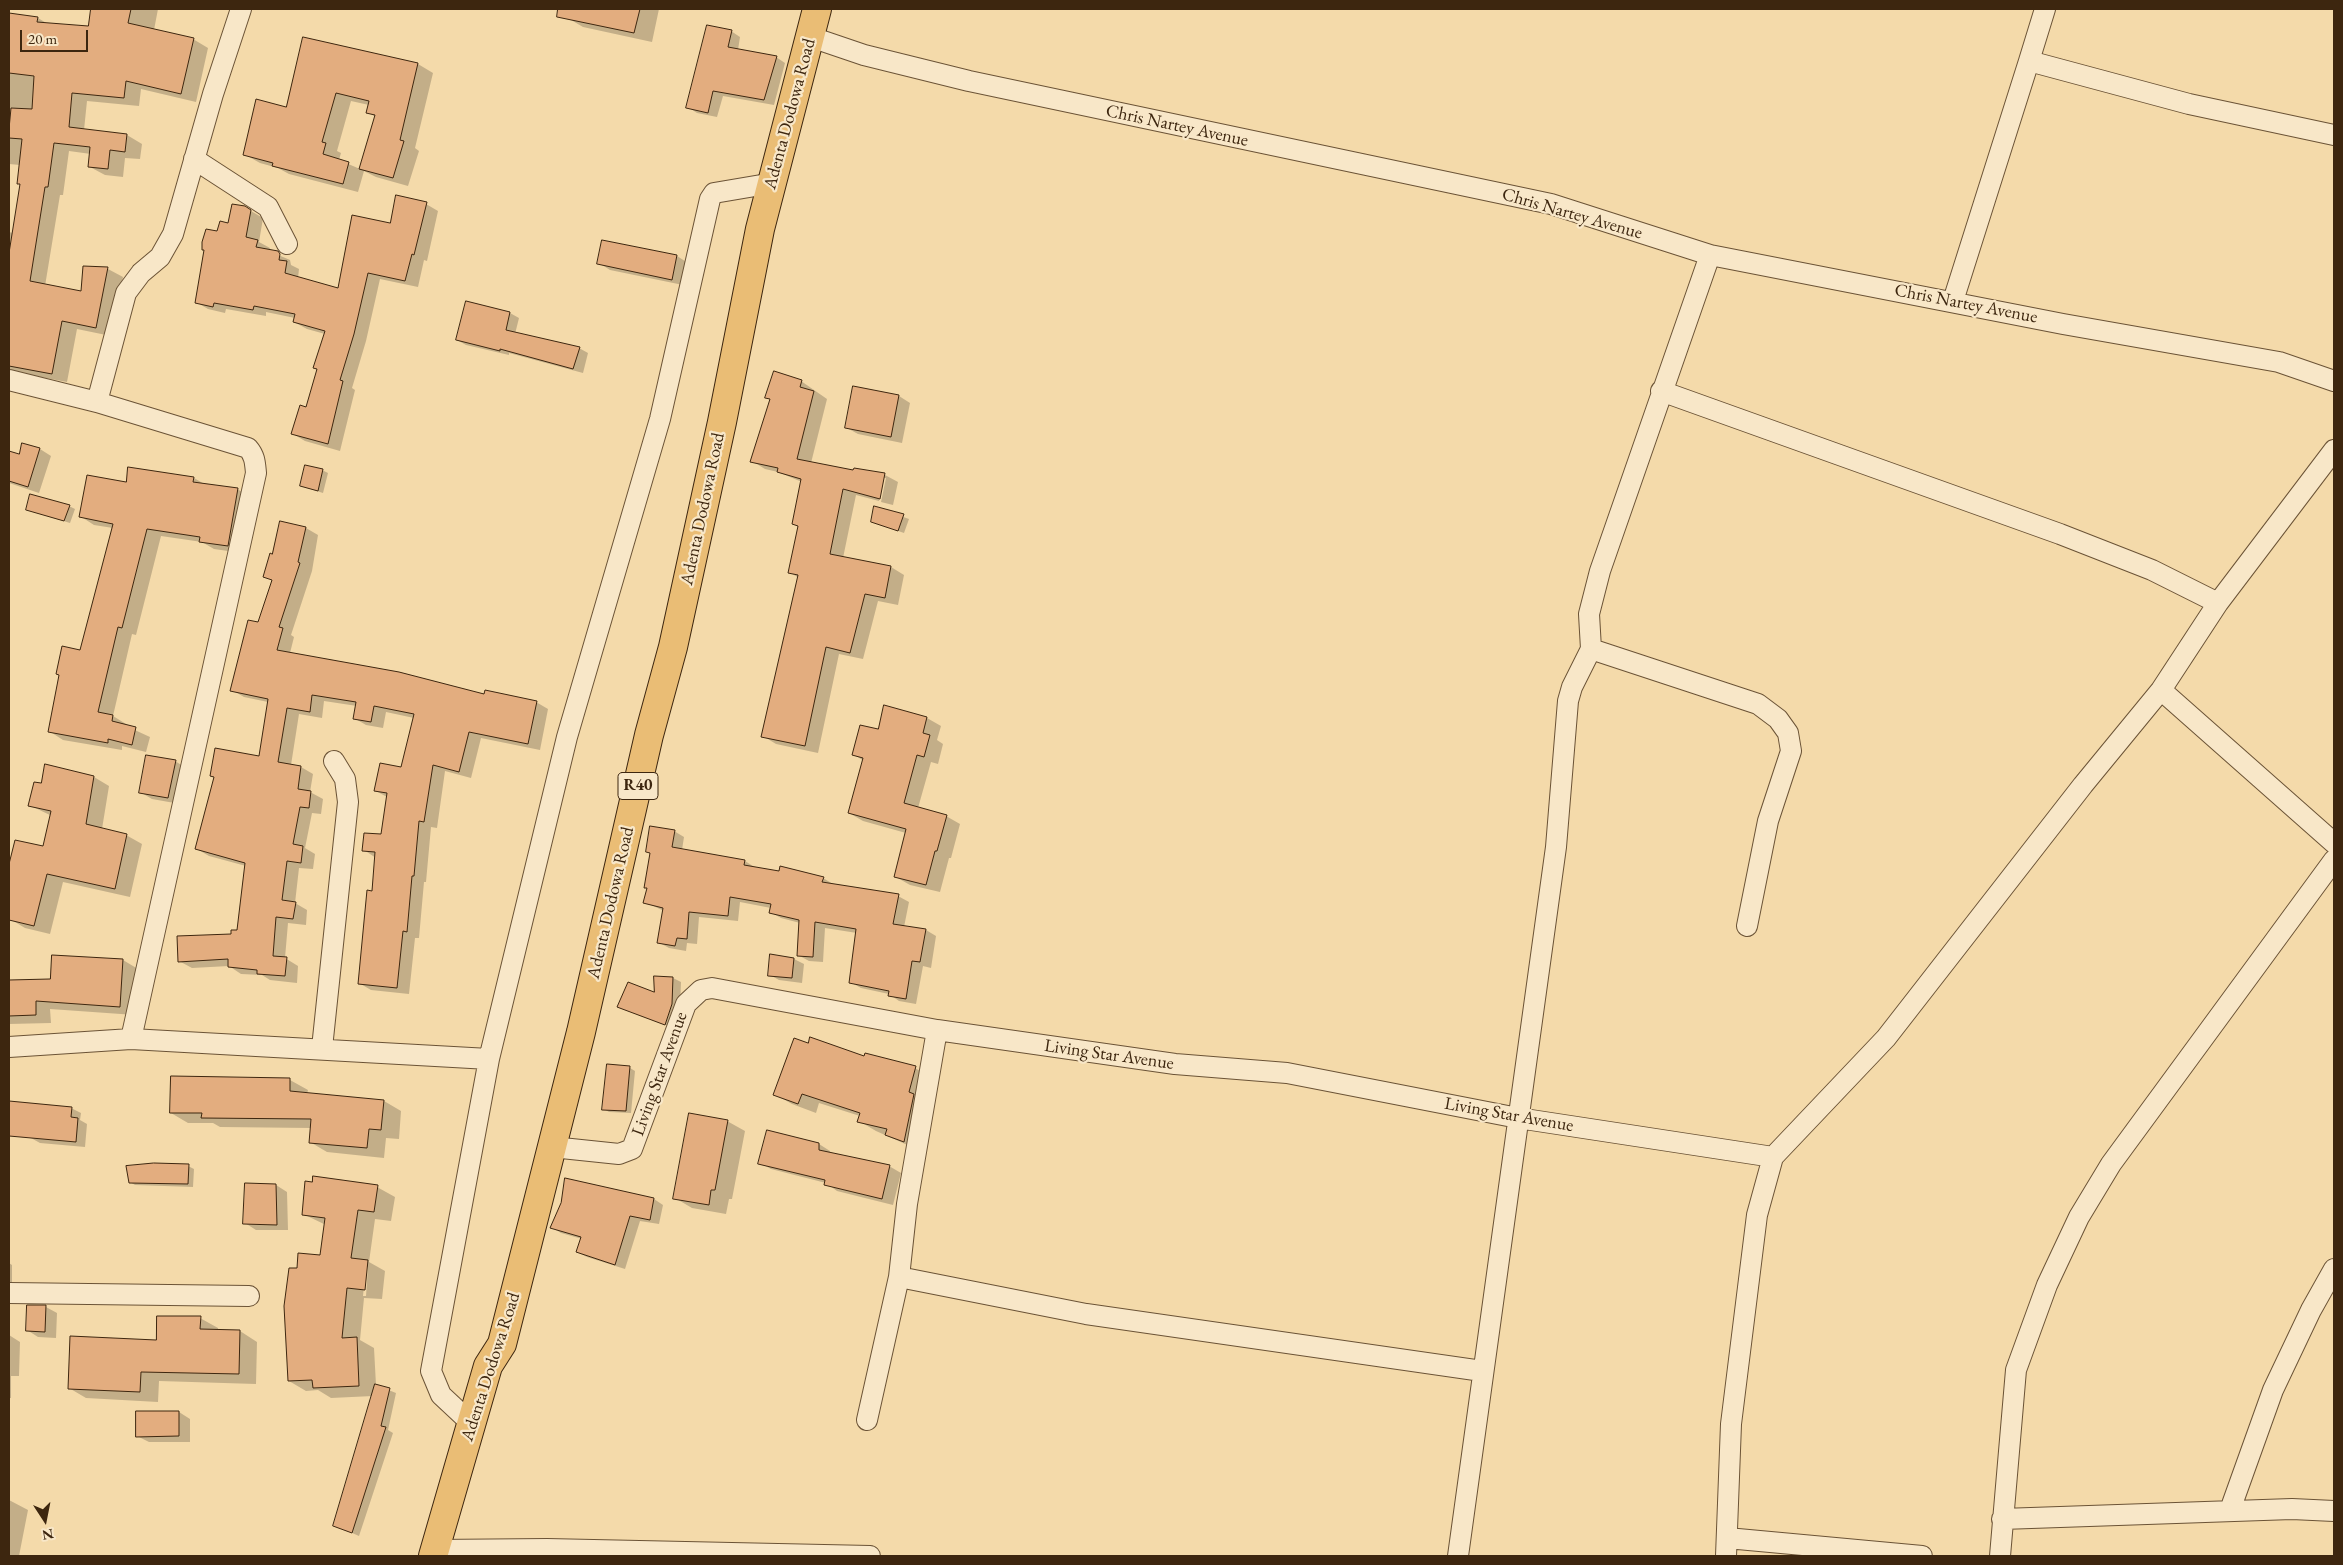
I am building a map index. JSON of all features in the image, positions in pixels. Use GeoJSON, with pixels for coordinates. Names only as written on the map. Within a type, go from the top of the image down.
{"type":"FeatureCollection","features":[{"type":"Feature","properties":{"kind":"main road","name":"Adenta Dodowa Road"},"geometry":{"type":"LineString","coordinates":[[434,1553],[488,1366],[502,1344],[552,1147],[649,735],[673,647],[722,422],[760,229],[817,9]]}},
{"type":"Feature","properties":{"kind":"street"},"geometry":{"type":"LineString","coordinates":[[97,402],[126,293],[142,273],[160,257],[173,234],[194,159],[241,9]]}},
{"type":"Feature","properties":{"kind":"street"},"geometry":{"type":"LineString","coordinates":[[1953,301],[2045,9]]}},
{"type":"Feature","properties":{"kind":"street","name":"Chris Nartey Avenue"},"geometry":{"type":"LineString","coordinates":[[811,37],[864,55],[969,82],[1551,204],[1710,255],[2063,324],[2280,362],[2334,381]]}},
{"type":"Feature","properties":{"kind":"street"},"geometry":{"type":"LineString","coordinates":[[2029,60],[2180,102],[2334,135]]}},
{"type":"Feature","properties":{"kind":"street"},"geometry":{"type":"LineString","coordinates":[[194,159],[268,207],[287,244]]}},
{"type":"Feature","properties":{"kind":"street"},"geometry":{"type":"LineString","coordinates":[[472,1424],[441,1395],[430,1371],[489,1059],[567,737],[660,419],[710,199],[714,193],[773,184]]}},
{"type":"Feature","properties":{"kind":"street"},"geometry":{"type":"LineString","coordinates":[[1458,1556],[1482,1371],[1556,847],[1568,700],[1572,687],[1591,649],[1589,614],[1600,571],[1661,391],[1710,255]]}},
{"type":"Feature","properties":{"kind":"street"},"geometry":{"type":"LineString","coordinates":[[9,380],[97,402],[248,448],[254,454],[256,473],[131,1039]]}},
{"type":"Feature","properties":{"kind":"street"},"geometry":{"type":"LineString","coordinates":[[1661,391],[2069,538],[2152,570],[2218,603]]}},
{"type":"Feature","properties":{"kind":"street"},"geometry":{"type":"LineString","coordinates":[[1922,1556],[1727,1547],[1731,1424],[1757,1215],[1773,1157],[1886,1038],[2071,801],[2161,690],[2218,603],[2334,450]]}},
{"type":"Feature","properties":{"kind":"street"},"geometry":{"type":"LineString","coordinates":[[1591,649],[1758,704],[1778,719],[1788,733],[1791,751],[1768,821],[1747,926]]}},
{"type":"Feature","properties":{"kind":"street"},"geometry":{"type":"LineString","coordinates":[[2161,690],[2334,843]]}},
{"type":"Feature","properties":{"kind":"street"},"geometry":{"type":"LineString","coordinates":[[322,1048],[348,802],[345,779],[334,761]]}},
{"type":"Feature","properties":{"kind":"street"},"geometry":{"type":"LineString","coordinates":[[2000,1556],[2016,1370],[2047,1285],[2079,1217],[2111,1164],[2334,860]]}},
{"type":"Feature","properties":{"kind":"street","name":"Living Star Avenue"},"geometry":{"type":"LineString","coordinates":[[552,1147],[619,1154],[632,1149],[686,1004],[701,990],[712,988],[936,1030],[1175,1064],[1287,1073],[1518,1118],[1773,1157]]}},
{"type":"Feature","properties":{"kind":"street"},"geometry":{"type":"LineString","coordinates":[[867,1420],[899,1277],[907,1204],[936,1030]]}},
{"type":"Feature","properties":{"kind":"street"},"geometry":{"type":"LineString","coordinates":[[9,1047],[131,1039],[322,1048],[489,1059]]}},
{"type":"Feature","properties":{"kind":"street"},"geometry":{"type":"LineString","coordinates":[[2230,1510],[2273,1390],[2311,1310],[2334,1269]]}},
{"type":"Feature","properties":{"kind":"street"},"geometry":{"type":"LineString","coordinates":[[899,1277],[1086,1314],[1482,1371]]}},
{"type":"Feature","properties":{"kind":"street"},"geometry":{"type":"LineString","coordinates":[[9,1293],[249,1296]]}},
{"type":"Feature","properties":{"kind":"street"},"geometry":{"type":"LineString","coordinates":[[2002,1519],[2230,1510],[2292,1509],[2334,1512]]}},
{"type":"Feature","properties":{"kind":"street"},"geometry":{"type":"LineString","coordinates":[[434,1553],[566,1550],[870,1556]]}},
{"type":"Feature","properties":{"kind":"building"},"geometry":{"type":"Polygon","coordinates":[[[91,9],[131,9],[128,23],[194,38],[181,94],[126,81],[124,98],[72,93],[69,127],[127,134],[125,152],[110,150],[108,169],[88,167],[90,147],[54,143],[48,187],[45,187],[30,281],[81,291],[83,266],[108,267],[96,328],[62,321],[52,374],[9,366],[9,253],[20,184],[17,184],[22,139],[9,138],[9,129],[11,108],[32,109],[34,76],[9,73],[9,13],[38,17],[37,22],[88,26],[91,9]]]}},
{"type":"Feature","properties":{"kind":"building"},"geometry":{"type":"Polygon","coordinates":[[[558,9],[640,9],[634,33],[557,17],[558,9]]]}},
{"type":"Feature","properties":{"kind":"building"},"geometry":{"type":"Polygon","coordinates":[[[707,25],[732,30],[728,47],[777,56],[764,100],[713,91],[708,113],[686,108],[707,25]]]}},
{"type":"Feature","properties":{"kind":"building"},"geometry":{"type":"Polygon","coordinates":[[[303,37],[418,63],[400,140],[404,141],[393,178],[359,169],[375,115],[366,113],[369,101],[336,93],[322,142],[326,143],[323,154],[349,162],[343,184],[272,166],[273,163],[243,155],[256,99],[286,107],[303,37]]]}},
{"type":"Feature","properties":{"kind":"building"},"geometry":{"type":"Polygon","coordinates":[[[396,195],[427,202],[414,255],[412,254],[405,281],[368,273],[354,334],[340,380],[343,381],[328,444],[291,434],[300,405],[306,407],[317,369],[313,368],[325,331],[293,322],[295,314],[254,306],[253,310],[214,303],[213,307],[195,303],[204,250],[202,250],[202,242],[206,229],[217,231],[220,221],[228,223],[232,204],[245,206],[251,210],[246,237],[258,240],[256,247],[278,251],[280,254],[279,260],[287,261],[285,273],[338,288],[352,215],[390,223],[396,195]]]}},
{"type":"Feature","properties":{"kind":"building"},"geometry":{"type":"Polygon","coordinates":[[[602,240],[677,255],[672,280],[597,264],[602,240]]]}},
{"type":"Feature","properties":{"kind":"building"},"geometry":{"type":"Polygon","coordinates":[[[466,301],[510,312],[506,330],[580,347],[573,369],[500,349],[500,351],[456,340],[466,301]]]}},
{"type":"Feature","properties":{"kind":"building"},"geometry":{"type":"Polygon","coordinates":[[[774,371],[802,380],[800,387],[814,391],[797,459],[853,470],[854,468],[885,473],[880,499],[843,489],[830,554],[891,566],[885,598],[865,594],[850,653],[826,647],[805,746],[761,737],[798,575],[788,573],[798,526],[792,524],[801,479],[777,472],[778,468],[750,462],[770,399],[765,398],[774,371]]]}},
{"type":"Feature","properties":{"kind":"building"},"geometry":{"type":"Polygon","coordinates":[[[853,386],[899,395],[891,437],[845,428],[853,386]]]}},
{"type":"Feature","properties":{"kind":"building"},"geometry":{"type":"Polygon","coordinates":[[[22,443],[40,448],[28,487],[9,481],[9,451],[19,454],[22,443]]]}},
{"type":"Feature","properties":{"kind":"building"},"geometry":{"type":"Polygon","coordinates":[[[305,465],[323,469],[318,491],[300,486],[305,465]]]}},
{"type":"Feature","properties":{"kind":"building"},"geometry":{"type":"Polygon","coordinates":[[[128,467],[194,477],[193,482],[238,488],[228,546],[199,542],[200,537],[147,529],[122,628],[118,627],[98,712],[113,715],[112,721],[136,727],[132,745],[108,739],[108,743],[48,732],[59,675],[56,674],[62,646],[80,650],[113,524],[79,517],[87,475],[126,482],[128,467]]]}},
{"type":"Feature","properties":{"kind":"building"},"geometry":{"type":"Polygon","coordinates":[[[30,494],[70,505],[64,521],[26,510],[30,494]]]}},
{"type":"Feature","properties":{"kind":"building"},"geometry":{"type":"Polygon","coordinates":[[[874,506],[904,514],[898,531],[871,522],[874,506]]]}},
{"type":"Feature","properties":{"kind":"building"},"geometry":{"type":"Polygon","coordinates":[[[280,521],[306,527],[298,562],[300,563],[279,627],[283,628],[277,650],[399,672],[484,694],[485,690],[537,701],[528,744],[469,732],[459,772],[433,765],[424,822],[419,821],[407,932],[403,931],[397,988],[358,984],[367,890],[372,891],[375,852],[362,851],[364,833],[381,834],[387,793],[374,791],[380,763],[401,767],[414,714],[374,706],[371,722],[353,719],[356,702],[312,695],[310,712],[287,708],[278,762],[301,766],[298,789],[311,791],[309,808],[300,807],[293,844],[303,846],[301,863],[287,861],[282,900],[296,902],[293,919],[276,917],[273,956],[287,957],[285,976],[257,974],[257,970],[228,967],[228,959],[178,962],[177,936],[231,934],[231,930],[237,930],[245,863],[195,849],[214,777],[210,776],[215,748],[259,756],[268,699],[230,691],[248,620],[258,622],[272,580],[263,577],[270,553],[272,554],[280,521]]]}},
{"type":"Feature","properties":{"kind":"building"},"geometry":{"type":"Polygon","coordinates":[[[884,705],[927,717],[923,733],[930,735],[924,757],[917,755],[904,803],[947,815],[926,885],[894,877],[906,829],[848,813],[863,758],[852,755],[860,725],[878,729],[884,705]]]}},
{"type":"Feature","properties":{"kind":"building"},"geometry":{"type":"Polygon","coordinates":[[[146,755],[176,760],[168,798],[139,793],[146,755]]]}},
{"type":"Feature","properties":{"kind":"building"},"geometry":{"type":"Polygon","coordinates":[[[45,764],[94,776],[86,824],[127,834],[115,889],[47,874],[34,926],[9,920],[9,864],[15,840],[43,846],[51,811],[28,806],[34,782],[41,783],[45,764]]]}},
{"type":"Feature","properties":{"kind":"building"},"geometry":{"type":"Polygon","coordinates":[[[650,826],[675,830],[672,847],[745,860],[744,865],[779,871],[780,866],[824,877],[822,882],[899,894],[893,924],[926,929],[920,962],[912,961],[906,999],[888,996],[889,991],[849,983],[856,929],[815,922],[813,957],[797,956],[799,920],[769,913],[771,904],[730,897],[728,916],[689,912],[687,939],[677,938],[675,946],[657,943],[663,908],[643,903],[647,888],[644,888],[650,853],[646,852],[650,826]]]}},
{"type":"Feature","properties":{"kind":"building"},"geometry":{"type":"Polygon","coordinates":[[[770,954],[794,958],[792,978],[768,976],[770,954]]]}},
{"type":"Feature","properties":{"kind":"building"},"geometry":{"type":"Polygon","coordinates":[[[52,955],[123,959],[120,1007],[36,1001],[36,1015],[9,1016],[9,980],[50,979],[52,955]]]}},
{"type":"Feature","properties":{"kind":"building"},"geometry":{"type":"Polygon","coordinates":[[[654,976],[673,977],[672,1004],[665,1025],[617,1007],[628,982],[654,992],[654,976]]]}},
{"type":"Feature","properties":{"kind":"building"},"geometry":{"type":"Polygon","coordinates":[[[810,1037],[864,1056],[865,1053],[916,1066],[909,1092],[914,1094],[904,1142],[885,1135],[887,1129],[857,1122],[860,1113],[802,1094],[798,1104],[773,1095],[794,1038],[808,1043],[810,1037]]]}},
{"type":"Feature","properties":{"kind":"building"},"geometry":{"type":"Polygon","coordinates":[[[607,1064],[630,1066],[626,1111],[602,1110],[607,1064]]]}},
{"type":"Feature","properties":{"kind":"building"},"geometry":{"type":"Polygon","coordinates":[[[171,1076],[290,1078],[290,1091],[384,1100],[381,1130],[369,1129],[367,1148],[309,1143],[311,1119],[201,1118],[202,1113],[170,1113],[171,1076]]]}},
{"type":"Feature","properties":{"kind":"building"},"geometry":{"type":"Polygon","coordinates":[[[9,1101],[72,1107],[71,1117],[78,1118],[76,1142],[9,1136],[9,1101]]]}},
{"type":"Feature","properties":{"kind":"building"},"geometry":{"type":"Polygon","coordinates":[[[689,1113],[728,1120],[715,1190],[711,1190],[709,1205],[673,1199],[689,1113]]]}},
{"type":"Feature","properties":{"kind":"building"},"geometry":{"type":"Polygon","coordinates":[[[767,1130],[819,1143],[819,1150],[890,1165],[882,1199],[824,1185],[825,1180],[758,1164],[767,1130]]]}},
{"type":"Feature","properties":{"kind":"building"},"geometry":{"type":"Polygon","coordinates":[[[154,1163],[189,1164],[188,1184],[129,1183],[126,1166],[154,1163]]]}},
{"type":"Feature","properties":{"kind":"building"},"geometry":{"type":"Polygon","coordinates":[[[313,1176],[378,1185],[374,1212],[358,1210],[351,1258],[368,1260],[365,1290],[347,1288],[342,1338],[357,1337],[359,1386],[313,1388],[312,1380],[288,1381],[284,1306],[289,1268],[297,1268],[298,1253],[320,1255],[325,1218],[302,1215],[305,1181],[312,1182],[313,1176]]]}},
{"type":"Feature","properties":{"kind":"building"},"geometry":{"type":"Polygon","coordinates":[[[565,1178],[654,1198],[650,1220],[630,1216],[615,1265],[576,1252],[581,1237],[550,1228],[561,1203],[565,1178]]]}},
{"type":"Feature","properties":{"kind":"building"},"geometry":{"type":"Polygon","coordinates":[[[245,1183],[276,1184],[277,1225],[243,1224],[245,1183]]]}},
{"type":"Feature","properties":{"kind":"building"},"geometry":{"type":"Polygon","coordinates":[[[27,1305],[46,1305],[45,1332],[26,1331],[27,1305]]]}},
{"type":"Feature","properties":{"kind":"building"},"geometry":{"type":"Polygon","coordinates":[[[157,1316],[201,1316],[200,1329],[240,1330],[239,1374],[141,1372],[140,1392],[68,1389],[70,1336],[156,1340],[157,1316]]]}},
{"type":"Feature","properties":{"kind":"building"},"geometry":{"type":"Polygon","coordinates":[[[375,1384],[390,1388],[381,1426],[386,1427],[352,1533],[333,1526],[375,1384]]]}},
{"type":"Feature","properties":{"kind":"building"},"geometry":{"type":"Polygon","coordinates":[[[136,1411],[179,1411],[179,1436],[136,1437],[136,1411]]]}}]}
